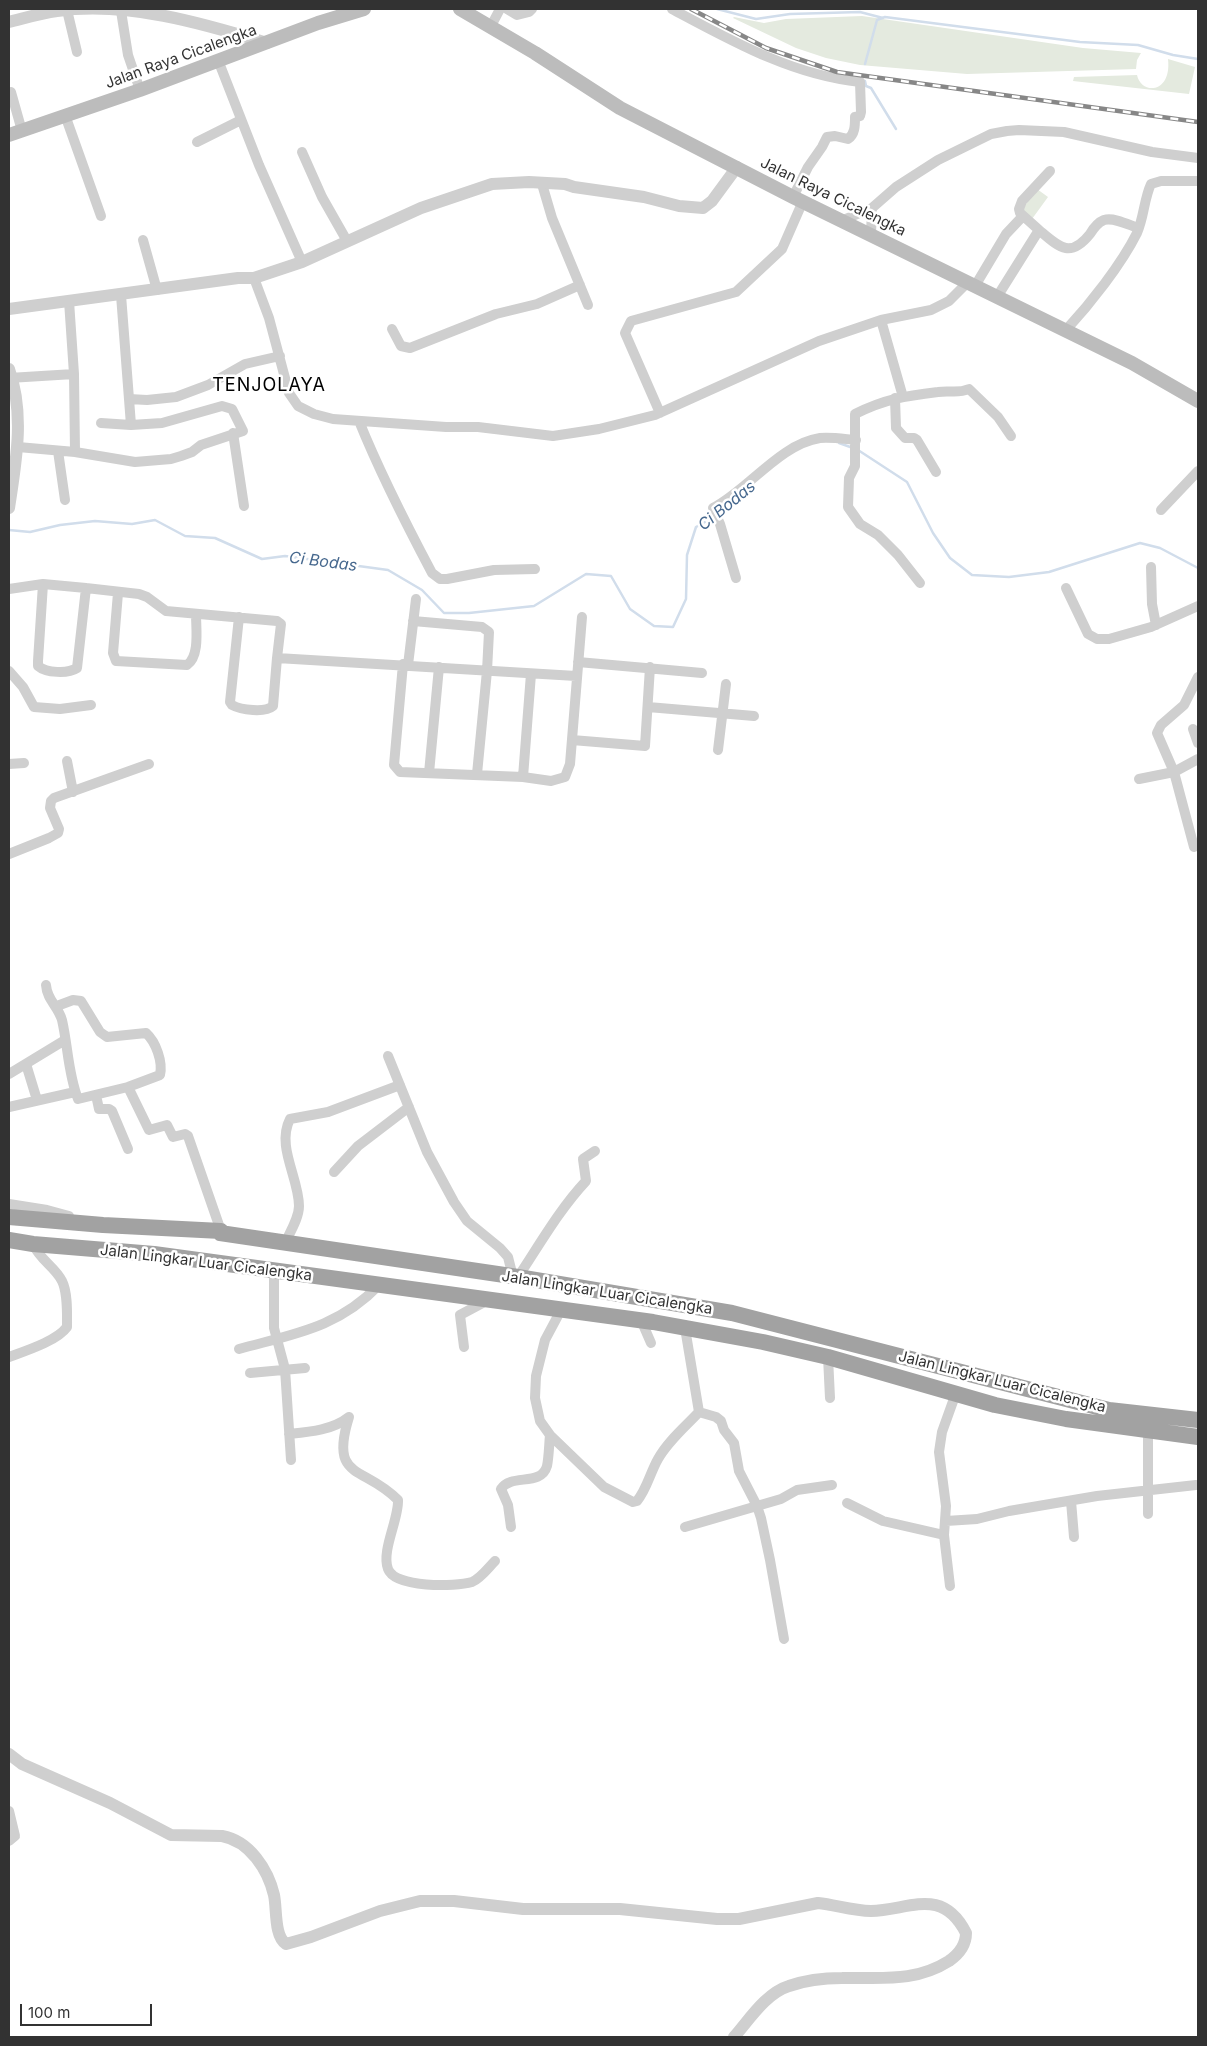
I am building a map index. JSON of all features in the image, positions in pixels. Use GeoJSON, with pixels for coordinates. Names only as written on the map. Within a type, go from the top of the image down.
{"type":"FeatureCollection","features":[{"type":"Feature","properties":{"kind":"highway","name":"Jalan Lingkar Luar Cicalengka"},"geometry":{"type":"LineString","coordinates":[[9,1217],[221,1232],[516,1277],[732,1313],[862,1345],[982,1379],[1109,1410],[1198,1420]]}},
{"type":"Feature","properties":{"kind":"highway","name":"Jalan Lingkar Luar Cicalengka"},"geometry":{"type":"LineString","coordinates":[[17,1241],[154,1254],[641,1320],[764,1342],[828,1357],[1004,1407],[1066,1419],[1198,1437]]}},
{"type":"Feature","properties":{"kind":"main road","name":"Jalan Raya Cicalengka"},"geometry":{"type":"LineString","coordinates":[[15,133],[364,9]]}},
{"type":"Feature","properties":{"kind":"main road","name":"Jalan Raya Cicalengka"},"geometry":{"type":"LineString","coordinates":[[460,9],[535,53],[620,108],[798,199],[1132,363],[1198,401]]}},
{"type":"Feature","properties":{"kind":"street"},"geometry":{"type":"LineString","coordinates":[[491,26],[500,9]]}},
{"type":"Feature","properties":{"kind":"street"},"geometry":{"type":"LineString","coordinates":[[507,9],[517,15],[529,12],[532,9]]}},
{"type":"Feature","properties":{"kind":"street"},"geometry":{"type":"LineString","coordinates":[[660,413],[625,333],[631,321],[736,292],[782,249],[808,167],[827,137],[835,136],[848,139],[851,137],[854,130],[855,117],[860,116],[861,112],[860,82],[827,77],[780,62],[713,31],[672,9]]}},
{"type":"Feature","properties":{"kind":"street"},"geometry":{"type":"LineString","coordinates":[[9,22],[59,10],[121,11],[172,17],[267,43]]}},
{"type":"Feature","properties":{"kind":"street"},"geometry":{"type":"LineString","coordinates":[[59,10],[77,52]]}},
{"type":"Feature","properties":{"kind":"street"},"geometry":{"type":"LineString","coordinates":[[121,11],[128,55],[140,90]]}},
{"type":"Feature","properties":{"kind":"street"},"geometry":{"type":"LineString","coordinates":[[218,60],[269,189],[302,262]]}},
{"type":"Feature","properties":{"kind":"street"},"geometry":{"type":"LineString","coordinates":[[11,92],[15,133]]}},
{"type":"Feature","properties":{"kind":"street"},"geometry":{"type":"LineString","coordinates":[[65,115],[101,216]]}},
{"type":"Feature","properties":{"kind":"street"},"geometry":{"type":"LineString","coordinates":[[197,142],[241,120]]}},
{"type":"Feature","properties":{"kind":"street"},"geometry":{"type":"LineString","coordinates":[[843,220],[872,208],[896,187],[938,160],[991,134],[1007,131],[1064,132],[1152,152],[1198,158]]}},
{"type":"Feature","properties":{"kind":"street"},"geometry":{"type":"LineString","coordinates":[[302,152],[322,197],[347,241]]}},
{"type":"Feature","properties":{"kind":"street"},"geometry":{"type":"LineString","coordinates":[[9,310],[238,278],[254,278],[302,262],[421,208],[492,184],[529,182],[565,184],[644,197],[679,206],[703,208],[712,201],[737,167]]}},
{"type":"Feature","properties":{"kind":"street"},"geometry":{"type":"LineString","coordinates":[[1050,171],[1022,201],[1019,208],[1023,216],[1055,244],[1064,248],[1074,248],[1081,245],[1104,220],[1112,220],[1138,228]]}},
{"type":"Feature","properties":{"kind":"street"},"geometry":{"type":"LineString","coordinates":[[1066,330],[1107,278],[1138,228],[1151,184],[1198,181]]}},
{"type":"Feature","properties":{"kind":"street"},"geometry":{"type":"LineString","coordinates":[[542,184],[552,218],[588,305]]}},
{"type":"Feature","properties":{"kind":"street"},"geometry":{"type":"LineString","coordinates":[[871,234],[872,208]]}},
{"type":"Feature","properties":{"kind":"street"},"geometry":{"type":"LineString","coordinates":[[254,278],[269,318],[289,393],[298,406],[314,414],[333,419],[446,427],[478,427],[553,436],[599,429],[660,413],[818,341],[881,320],[931,310],[949,301],[972,284],[1006,234],[1023,216]]}},
{"type":"Feature","properties":{"kind":"street"},"geometry":{"type":"LineString","coordinates":[[997,297],[1039,230]]}},
{"type":"Feature","properties":{"kind":"street"},"geometry":{"type":"LineString","coordinates":[[143,240],[157,290]]}},
{"type":"Feature","properties":{"kind":"street"},"geometry":{"type":"LineString","coordinates":[[392,329],[401,346],[410,348],[496,314],[537,304],[580,285]]}},
{"type":"Feature","properties":{"kind":"street"},"geometry":{"type":"LineString","coordinates":[[121,295],[131,425]]}},
{"type":"Feature","properties":{"kind":"street"},"geometry":{"type":"LineString","coordinates":[[69,301],[74,374],[75,452]]}},
{"type":"Feature","properties":{"kind":"street"},"geometry":{"type":"LineString","coordinates":[[881,320],[899,397],[896,428],[905,438],[917,440],[936,472]]}},
{"type":"Feature","properties":{"kind":"street"},"geometry":{"type":"LineString","coordinates":[[129,399],[147,400],[176,397],[208,385],[245,364],[280,356]]}},
{"type":"Feature","properties":{"kind":"street"},"geometry":{"type":"LineString","coordinates":[[9,508],[18,446],[16,394],[10,375],[74,374]]}},
{"type":"Feature","properties":{"kind":"street"},"geometry":{"type":"LineString","coordinates":[[920,583],[898,555],[878,535],[860,524],[848,507],[849,478],[856,466],[855,414],[878,402],[899,397],[942,391],[960,393],[969,389],[998,417],[1011,436]]}},
{"type":"Feature","properties":{"kind":"street"},"geometry":{"type":"LineString","coordinates":[[18,446],[75,452],[135,462],[171,459],[192,452],[202,445],[243,431],[236,414],[227,407],[222,406],[172,422],[131,425],[100,423]]}},
{"type":"Feature","properties":{"kind":"street"},"geometry":{"type":"LineString","coordinates":[[360,421],[379,469],[432,573],[447,579],[494,570],[535,569]]}},
{"type":"Feature","properties":{"kind":"street"},"geometry":{"type":"LineString","coordinates":[[233,433],[244,506]]}},
{"type":"Feature","properties":{"kind":"street"},"geometry":{"type":"LineString","coordinates":[[736,578],[720,524],[713,508],[734,494],[775,460],[797,447],[823,438],[856,441]]}},
{"type":"Feature","properties":{"kind":"street"},"geometry":{"type":"LineString","coordinates":[[58,451],[65,500]]}},
{"type":"Feature","properties":{"kind":"street"},"geometry":{"type":"LineString","coordinates":[[1162,510],[1198,471]]}},
{"type":"Feature","properties":{"kind":"street"},"geometry":{"type":"LineString","coordinates":[[1151,567],[1152,604],[1156,625]]}},
{"type":"Feature","properties":{"kind":"street"},"geometry":{"type":"LineString","coordinates":[[43,584],[38,666],[44,670],[69,672],[77,668],[86,588]]}},
{"type":"Feature","properties":{"kind":"street"},"geometry":{"type":"LineString","coordinates":[[9,589],[43,584],[139,594],[147,597],[166,611],[238,617],[279,622],[280,630],[273,706],[264,710],[232,705],[230,702],[238,617]]}},
{"type":"Feature","properties":{"kind":"street"},"geometry":{"type":"LineString","coordinates":[[1066,588],[1088,634],[1108,639],[1156,625],[1198,606]]}},
{"type":"Feature","properties":{"kind":"street"},"geometry":{"type":"LineString","coordinates":[[118,593],[113,653],[115,659],[120,662],[187,665],[192,661],[195,654],[196,614]]}},
{"type":"Feature","properties":{"kind":"street"},"geometry":{"type":"LineString","coordinates":[[416,599],[394,765],[400,772],[523,777],[551,782],[565,777],[570,764],[582,617]]}},
{"type":"Feature","properties":{"kind":"street"},"geometry":{"type":"LineString","coordinates":[[413,621],[487,628],[490,636],[488,671],[477,774]]}},
{"type":"Feature","properties":{"kind":"street"},"geometry":{"type":"LineString","coordinates":[[277,658],[406,664],[576,676]]}},
{"type":"Feature","properties":{"kind":"street"},"geometry":{"type":"LineString","coordinates":[[578,662],[702,673]]}},
{"type":"Feature","properties":{"kind":"street"},"geometry":{"type":"LineString","coordinates":[[429,773],[439,667]]}},
{"type":"Feature","properties":{"kind":"street"},"geometry":{"type":"LineString","coordinates":[[572,740],[645,746],[650,668]]}},
{"type":"Feature","properties":{"kind":"street"},"geometry":{"type":"LineString","coordinates":[[9,671],[23,687],[34,707],[67,708],[91,706]]}},
{"type":"Feature","properties":{"kind":"street"},"geometry":{"type":"LineString","coordinates":[[523,777],[531,674]]}},
{"type":"Feature","properties":{"kind":"street"},"geometry":{"type":"LineString","coordinates":[[1194,847],[1174,772],[1157,733],[1161,725],[1184,705],[1198,678]]}},
{"type":"Feature","properties":{"kind":"street"},"geometry":{"type":"LineString","coordinates":[[718,750],[726,684]]}},
{"type":"Feature","properties":{"kind":"street"},"geometry":{"type":"LineString","coordinates":[[648,707],[754,716]]}},
{"type":"Feature","properties":{"kind":"street"},"geometry":{"type":"LineString","coordinates":[[1193,729],[1198,743]]}},
{"type":"Feature","properties":{"kind":"street"},"geometry":{"type":"LineString","coordinates":[[1138,778],[1174,772],[1198,759]]}},
{"type":"Feature","properties":{"kind":"street"},"geometry":{"type":"LineString","coordinates":[[67,761],[73,792]]}},
{"type":"Feature","properties":{"kind":"street"},"geometry":{"type":"LineString","coordinates":[[9,764],[24,763]]}},
{"type":"Feature","properties":{"kind":"street"},"geometry":{"type":"LineString","coordinates":[[9,854],[58,833],[59,829],[50,808],[51,801],[60,795],[149,764]]}},
{"type":"Feature","properties":{"kind":"street"},"geometry":{"type":"LineString","coordinates":[[46,985],[47,994],[57,1006],[62,1020],[75,1092],[78,1099],[128,1087],[160,1075],[161,1070],[156,1049],[151,1038],[146,1034],[107,1037],[100,1032],[81,1001],[73,1000],[57,1006]]}},
{"type":"Feature","properties":{"kind":"street"},"geometry":{"type":"LineString","coordinates":[[9,1074],[65,1040]]}},
{"type":"Feature","properties":{"kind":"street"},"geometry":{"type":"LineString","coordinates":[[388,1056],[434,1166],[454,1202],[468,1221],[508,1257],[516,1277]]}},
{"type":"Feature","properties":{"kind":"street"},"geometry":{"type":"LineString","coordinates":[[26,1064],[37,1100]]}},
{"type":"Feature","properties":{"kind":"street"},"geometry":{"type":"LineString","coordinates":[[285,1242],[299,1208],[288,1153],[286,1130],[290,1119],[296,1116],[328,1112],[400,1085]]}},
{"type":"Feature","properties":{"kind":"street"},"geometry":{"type":"LineString","coordinates":[[128,1087],[149,1130],[167,1125],[174,1137],[186,1134],[188,1136],[221,1232]]}},
{"type":"Feature","properties":{"kind":"street"},"geometry":{"type":"LineString","coordinates":[[9,1107],[75,1092]]}},
{"type":"Feature","properties":{"kind":"street"},"geometry":{"type":"LineString","coordinates":[[96,1095],[99,1109],[109,1109],[112,1111],[128,1149]]}},
{"type":"Feature","properties":{"kind":"street"},"geometry":{"type":"LineString","coordinates":[[334,1172],[358,1146],[409,1107]]}},
{"type":"Feature","properties":{"kind":"street"},"geometry":{"type":"LineString","coordinates":[[516,1277],[570,1198],[586,1180],[583,1159],[595,1151]]}},
{"type":"Feature","properties":{"kind":"street"},"geometry":{"type":"LineString","coordinates":[[9,1204],[47,1210],[103,1225]]}},
{"type":"Feature","properties":{"kind":"street"},"geometry":{"type":"LineString","coordinates":[[9,1358],[42,1344],[64,1331],[67,1327],[64,1286],[61,1280],[42,1260],[17,1241]]}},
{"type":"Feature","properties":{"kind":"street"},"geometry":{"type":"LineString","coordinates":[[274,1271],[274,1328],[285,1369],[291,1460]]}},
{"type":"Feature","properties":{"kind":"street"},"geometry":{"type":"LineString","coordinates":[[239,1349],[276,1338],[306,1332],[343,1315],[364,1301],[379,1285]]}},
{"type":"Feature","properties":{"kind":"street"},"geometry":{"type":"LineString","coordinates":[[464,1347],[460,1315],[488,1300]]}},
{"type":"Feature","properties":{"kind":"street"},"geometry":{"type":"LineString","coordinates":[[561,1310],[545,1340],[536,1376],[537,1411],[540,1421],[550,1435],[604,1487],[635,1502],[645,1489],[658,1459],[668,1445],[699,1412]]}},
{"type":"Feature","properties":{"kind":"street"},"geometry":{"type":"LineString","coordinates":[[641,1320],[651,1343]]}},
{"type":"Feature","properties":{"kind":"street"},"geometry":{"type":"LineString","coordinates":[[685,1328],[699,1412]]}},
{"type":"Feature","properties":{"kind":"street"},"geometry":{"type":"LineString","coordinates":[[828,1357],[830,1398]]}},
{"type":"Feature","properties":{"kind":"street"},"geometry":{"type":"LineString","coordinates":[[250,1373],[305,1368]]}},
{"type":"Feature","properties":{"kind":"street"},"geometry":{"type":"LineString","coordinates":[[950,1586],[944,1535],[946,1520],[945,1489],[939,1452],[942,1432],[956,1393]]}},
{"type":"Feature","properties":{"kind":"street"},"geometry":{"type":"LineString","coordinates":[[699,1412],[716,1417],[721,1421],[724,1430],[734,1443],[740,1471],[757,1506],[770,1560],[784,1639]]}},
{"type":"Feature","properties":{"kind":"street"},"geometry":{"type":"LineString","coordinates":[[289,1434],[308,1432],[339,1424],[348,1417],[342,1437],[342,1448],[346,1462],[398,1500],[389,1542],[387,1565],[388,1571],[396,1579],[430,1586],[472,1582],[481,1576],[494,1561]]}},
{"type":"Feature","properties":{"kind":"street"},"geometry":{"type":"LineString","coordinates":[[1148,1430],[1148,1514]]}},
{"type":"Feature","properties":{"kind":"street"},"geometry":{"type":"LineString","coordinates":[[511,1527],[508,1505],[501,1489],[506,1483],[536,1478],[543,1472],[546,1467],[550,1435]]}},
{"type":"Feature","properties":{"kind":"street"},"geometry":{"type":"LineString","coordinates":[[685,1527],[781,1499],[797,1490],[832,1485]]}},
{"type":"Feature","properties":{"kind":"street"},"geometry":{"type":"LineString","coordinates":[[946,1520],[977,1519],[1009,1511],[1148,1489],[1196,1485]]}},
{"type":"Feature","properties":{"kind":"street"},"geometry":{"type":"LineString","coordinates":[[1071,1501],[1074,1537]]}},
{"type":"Feature","properties":{"kind":"street"},"geometry":{"type":"LineString","coordinates":[[847,1503],[883,1521],[944,1535]]}},
{"type":"Feature","properties":{"kind":"street"},"geometry":{"type":"LineString","coordinates":[[9,1754],[22,1764],[110,1803],[171,1835],[222,1836],[229,1837],[242,1844],[260,1863],[269,1878],[274,1896],[279,1932],[282,1941],[286,1944],[311,1937],[380,1910],[420,1901],[454,1901],[523,1909],[620,1909],[717,1919],[739,1919],[818,1903],[854,1910],[872,1911],[887,1910],[903,1905],[933,1904],[947,1910],[954,1916],[966,1933],[964,1946],[958,1953],[934,1970],[910,1977],[819,1979],[787,1986],[764,2003],[734,2037]]}},
{"type":"Feature","properties":{"kind":"street"},"geometry":{"type":"LineString","coordinates":[[9,1811],[15,1836],[9,1841]]}},
{"type":"Feature","properties":{"kind":"shaded area"},"geometry":{"type":"Polygon","coordinates":[[[862,16],[1083,48],[1141,53],[1137,60],[1136,69],[967,74],[860,65],[826,58],[796,48],[733,18],[764,23],[786,19],[862,16]]]}},
{"type":"Feature","properties":{"kind":"shaded area"},"geometry":{"type":"Polygon","coordinates":[[[1168,59],[1195,67],[1189,94],[1073,81],[1074,77],[1137,75],[1144,86],[1155,88],[1161,85],[1165,79],[1168,71],[1168,59]]]}},
{"type":"Feature","properties":{"kind":"shaded area"},"geometry":{"type":"Polygon","coordinates":[[[1037,189],[1048,197],[1032,219],[1021,211],[1037,189]]]}},
{"type":"Feature","properties":{"kind":"waterway"},"geometry":{"type":"LineString","coordinates":[[717,9],[756,19],[790,14],[860,12],[883,18]]}},
{"type":"Feature","properties":{"kind":"waterway"},"geometry":{"type":"LineString","coordinates":[[865,64],[877,20],[885,17],[1080,42],[1138,45],[1173,55],[1198,59]]}},
{"type":"Feature","properties":{"kind":"waterway"},"geometry":{"type":"LineString","coordinates":[[865,81],[866,86],[871,88],[896,129]]}},
{"type":"Feature","properties":{"kind":"waterway","name":"Ci Bodas"},"geometry":{"type":"LineString","coordinates":[[839,443],[853,448]]}},
{"type":"Feature","properties":{"kind":"waterway","name":"Ci Bodas"},"geometry":{"type":"LineString","coordinates":[[858,450],[907,482],[933,533],[950,558],[972,575],[1009,577],[1049,572],[1140,543],[1160,548],[1198,568]]}},
{"type":"Feature","properties":{"kind":"waterway","name":"Ci Bodas"},"geometry":{"type":"LineString","coordinates":[[719,514],[741,495]]}},
{"type":"Feature","properties":{"kind":"waterway","name":"Ci Bodas"},"geometry":{"type":"LineString","coordinates":[[9,530],[30,532],[60,525],[95,521],[132,524],[155,520],[185,536],[215,538],[262,559],[285,556],[388,570],[422,590],[444,613],[469,613],[534,606],[586,574],[611,576],[630,609],[654,626],[673,627],[686,599],[687,555],[696,527],[714,517]]}},
{"type":"Feature","properties":{"kind":"railway"},"geometry":{"type":"LineString","coordinates":[[691,9],[766,48],[837,72],[1198,122]]}},
{"type":"Feature","properties":{"kind":"district","name":"TENJOLAYA"},"geometry":{"type":"Point","coordinates":[269,386]}}]}
